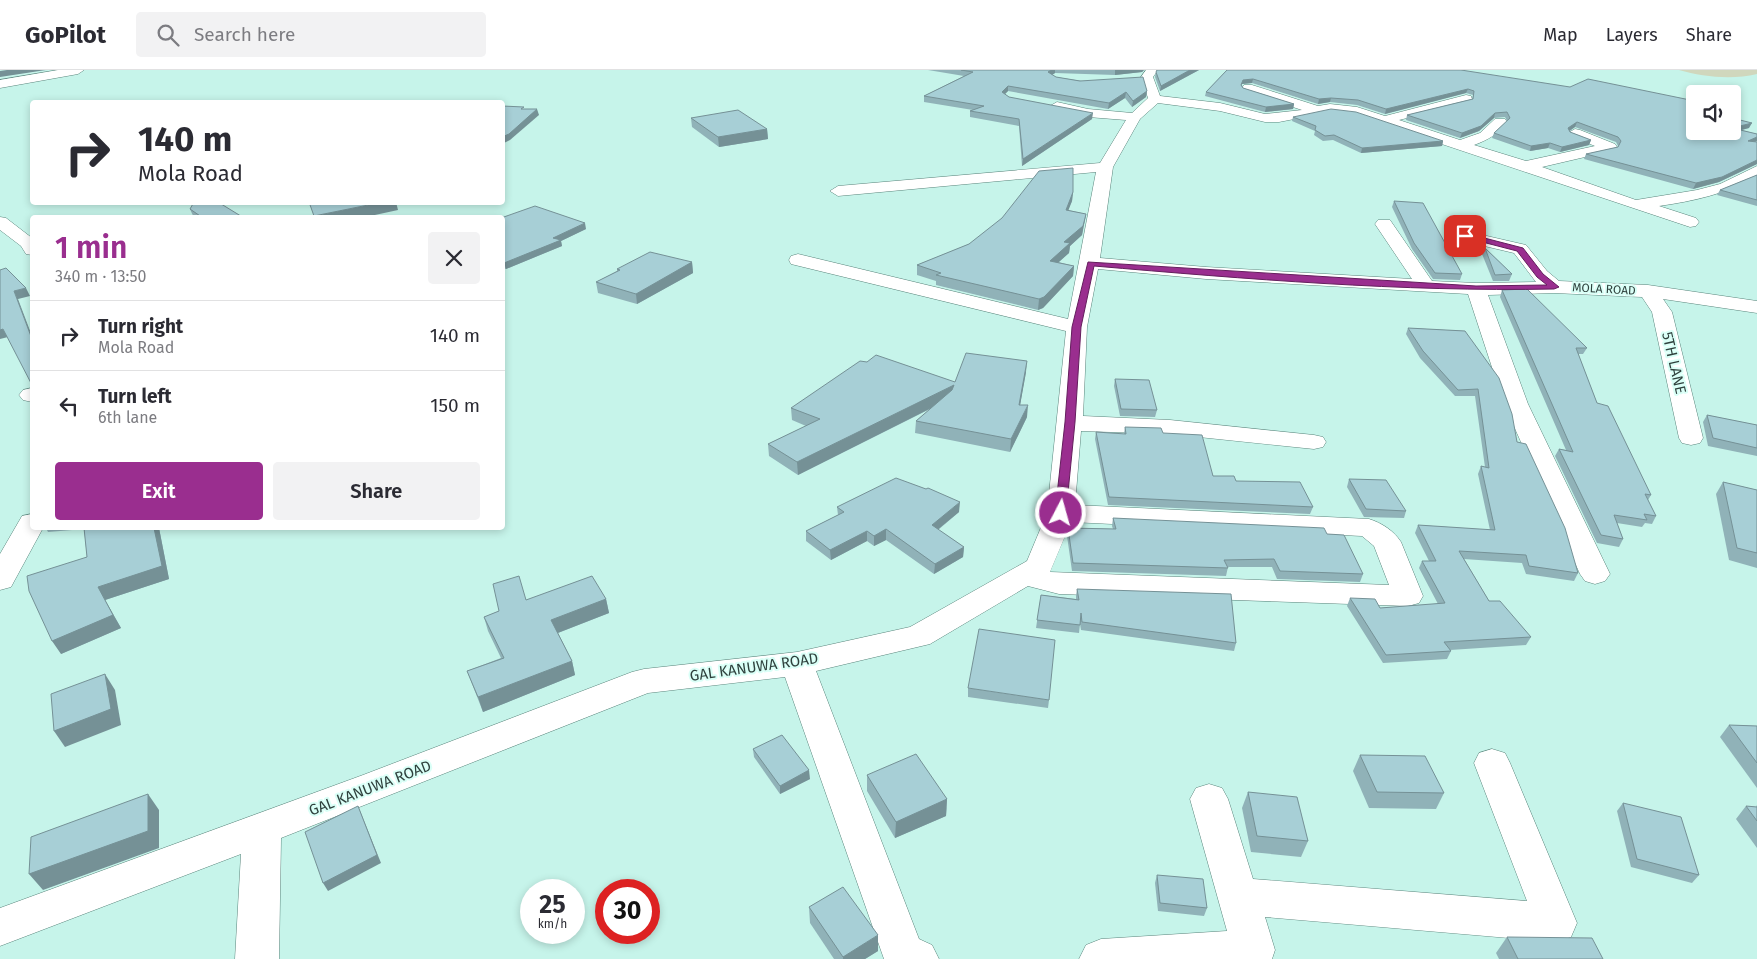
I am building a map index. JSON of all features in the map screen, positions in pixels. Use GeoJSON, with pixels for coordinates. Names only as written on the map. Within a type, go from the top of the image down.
{"type":"FeatureCollection","features":[{"type":"Feature","properties":{"kind":"street"},"geometry":{"type":"LineString","coordinates":[[0,84],[78,70]]}},
{"type":"Feature","properties":{"kind":"street"},"geometry":{"type":"LineString","coordinates":[[1248,88],[1317,110]]}},
{"type":"Feature","properties":{"kind":"street"},"geometry":{"type":"LineString","coordinates":[[1044,104],[1088,113],[1144,89],[1265,118],[1340,108],[1385,120],[1690,222]]}},
{"type":"Feature","properties":{"kind":"street","name":"GAL KANUWA ROAD"},"geometry":{"type":"LineString","coordinates":[[0,927],[262,829],[644,681],[797,664],[919,636],[1039,567],[1061,513],[1070,422],[1076,327],[1090,264],[1105,166],[1144,89]]}},
{"type":"Feature","properties":{"kind":"street"},"geometry":{"type":"LineString","coordinates":[[1385,120],[1466,98]]}},
{"type":"Feature","properties":{"kind":"street"},"geometry":{"type":"LineString","coordinates":[[1460,145],[1485,136],[1500,122]]}},
{"type":"Feature","properties":{"kind":"street"},"geometry":{"type":"LineString","coordinates":[[1525,166],[1610,147],[1575,133]]}},
{"type":"Feature","properties":{"kind":"street"},"geometry":{"type":"LineString","coordinates":[[838,191],[1105,166]]}},
{"type":"Feature","properties":{"kind":"street"},"geometry":{"type":"LineString","coordinates":[[1635,204],[1699,195],[1726,187],[1757,171]]}},
{"type":"Feature","properties":{"kind":"street"},"geometry":{"type":"LineString","coordinates":[[0,222],[30,246]]}},
{"type":"Feature","properties":{"kind":"street"},"geometry":{"type":"LineString","coordinates":[[1384,224],[1425,285]]}},
{"type":"Feature","properties":{"kind":"street"},"geometry":{"type":"LineString","coordinates":[[1465,236],[1520,249],[1540,276],[1554,287]]}},
{"type":"Feature","properties":{"kind":"street"},"geometry":{"type":"LineString","coordinates":[[798,260],[1076,327]]}},
{"type":"Feature","properties":{"kind":"street","name":"MOLA ROAD"},"geometry":{"type":"LineString","coordinates":[[1090,264],[1206,273],[1476,288],[1554,287],[1648,291],[1757,307]]}},
{"type":"Feature","properties":{"kind":"street"},"geometry":{"type":"LineString","coordinates":[[1476,288],[1516,404],[1594,574]]}},
{"type":"Feature","properties":{"kind":"street","name":"5TH LANE"},"geometry":{"type":"LineString","coordinates":[[1648,291],[1662,312],[1691,438]]}},
{"type":"Feature","properties":{"kind":"street"},"geometry":{"type":"LineString","coordinates":[[1070,422],[1170,427],[1314,442]]}},
{"type":"Feature","properties":{"kind":"street"},"geometry":{"type":"LineString","coordinates":[[1024,576],[1059,584],[1408,596],[1387,542],[1369,528],[1061,513]]}},
{"type":"Feature","properties":{"kind":"street"},"geometry":{"type":"LineString","coordinates":[[0,580],[30,526]]}},
{"type":"Feature","properties":{"kind":"street"},"geometry":{"type":"LineString","coordinates":[[797,664],[903,953],[917,959]]}},
{"type":"Feature","properties":{"kind":"street"},"geometry":{"type":"LineString","coordinates":[[1238,896],[1556,923],[1492,764]]}},
{"type":"Feature","properties":{"kind":"street"},"geometry":{"type":"LineString","coordinates":[[1100,959],[1254,950],[1209,799]]}},
{"type":"Feature","properties":{"kind":"street"},"geometry":{"type":"LineString","coordinates":[[257,959],[262,829]]}},
{"type":"Feature","properties":{"kind":"green space"},"geometry":{"type":"Polygon","coordinates":[[[1679,70],[1757,70],[1757,74],[1738,77],[1718,77],[1679,70]]]}},
{"type":"Feature","properties":{"kind":"building"},"geometry":{"type":"Polygon","coordinates":[[[961,70],[1051,70],[1048,72],[1056,77],[1080,81],[1143,77],[1147,91],[1133,101],[1126,92],[1109,103],[1008,86],[1002,92],[1009,97],[1093,113],[1023,159],[1019,119],[970,111],[984,106],[924,96],[973,72],[961,70]]]}},
{"type":"Feature","properties":{"kind":"building"},"geometry":{"type":"Polygon","coordinates":[[[1157,70],[1190,70],[1161,86],[1157,70]]]}},
{"type":"Feature","properties":{"kind":"building"},"geometry":{"type":"Polygon","coordinates":[[[1227,70],[1461,70],[1570,87],[1588,79],[1686,99],[1686,140],[1741,140],[1741,130],[1757,134],[1757,137],[1748,141],[1757,142],[1757,160],[1722,177],[1696,183],[1586,154],[1618,147],[1621,141],[1618,137],[1577,122],[1568,128],[1570,132],[1591,140],[1562,147],[1550,143],[1531,146],[1494,133],[1510,118],[1507,112],[1495,113],[1481,126],[1462,133],[1407,115],[1473,99],[1474,91],[1468,89],[1386,109],[1358,100],[1319,99],[1253,79],[1243,80],[1241,85],[1243,88],[1294,104],[1266,107],[1206,92],[1227,70]]]}},
{"type":"Feature","properties":{"kind":"building"},"geometry":{"type":"Polygon","coordinates":[[[505,106],[537,109],[505,136],[505,106]]]}},
{"type":"Feature","properties":{"kind":"building"},"geometry":{"type":"Polygon","coordinates":[[[1331,109],[1356,112],[1443,141],[1362,148],[1334,135],[1325,136],[1315,130],[1316,126],[1293,117],[1331,109]]]}},
{"type":"Feature","properties":{"kind":"building"},"geometry":{"type":"Polygon","coordinates":[[[738,110],[767,129],[718,137],[691,118],[738,110]]]}},
{"type":"Feature","properties":{"kind":"building"},"geometry":{"type":"Polygon","coordinates":[[[1741,120],[1752,123],[1741,126],[1741,120]]]}},
{"type":"Feature","properties":{"kind":"building"},"geometry":{"type":"Polygon","coordinates":[[[1073,168],[1073,192],[1066,210],[1086,214],[1083,226],[1064,242],[1070,243],[1050,261],[1074,266],[1044,297],[1039,299],[936,275],[941,273],[917,265],[969,244],[1002,218],[1039,171],[1073,168]]]}},
{"type":"Feature","properties":{"kind":"building"},"geometry":{"type":"Polygon","coordinates":[[[1757,175],[1757,200],[1720,190],[1757,175]]]}},
{"type":"Feature","properties":{"kind":"building"},"geometry":{"type":"Polygon","coordinates":[[[1394,201],[1423,203],[1462,274],[1435,273],[1414,243],[1394,201]]]}},
{"type":"Feature","properties":{"kind":"building"},"geometry":{"type":"Polygon","coordinates":[[[192,205],[223,205],[239,215],[199,215],[190,209],[192,205]]]}},
{"type":"Feature","properties":{"kind":"building"},"geometry":{"type":"Polygon","coordinates":[[[310,205],[368,205],[319,215],[314,215],[310,205]]]}},
{"type":"Feature","properties":{"kind":"building"},"geometry":{"type":"Polygon","coordinates":[[[535,206],[585,223],[553,238],[561,240],[505,263],[505,217],[535,206]]]}},
{"type":"Feature","properties":{"kind":"building"},"geometry":{"type":"Polygon","coordinates":[[[1485,248],[1512,274],[1495,275],[1485,248]]]}},
{"type":"Feature","properties":{"kind":"building"},"geometry":{"type":"Polygon","coordinates":[[[650,252],[692,262],[636,294],[596,282],[620,270],[617,269],[650,252]]]}},
{"type":"Feature","properties":{"kind":"building"},"geometry":{"type":"Polygon","coordinates":[[[6,268],[26,288],[14,291],[30,334],[30,381],[3,329],[0,330],[0,270],[6,268]]]}},
{"type":"Feature","properties":{"kind":"building"},"geometry":{"type":"Polygon","coordinates":[[[1527,289],[1587,348],[1576,348],[1597,403],[1608,406],[1651,495],[1645,494],[1656,516],[1644,514],[1647,520],[1614,515],[1623,539],[1601,535],[1559,449],[1573,452],[1502,290],[1527,289]]]}},
{"type":"Feature","properties":{"kind":"building"},"geometry":{"type":"Polygon","coordinates":[[[1408,328],[1465,331],[1499,378],[1512,414],[1517,442],[1526,444],[1565,528],[1578,573],[1529,566],[1526,555],[1459,551],[1489,601],[1500,601],[1531,637],[1444,642],[1451,651],[1386,655],[1350,598],[1375,599],[1380,608],[1445,603],[1422,561],[1436,561],[1418,525],[1495,530],[1481,466],[1489,468],[1478,389],[1458,390],[1423,351],[1408,328]]]}},
{"type":"Feature","properties":{"kind":"building"},"geometry":{"type":"Polygon","coordinates":[[[966,353],[1027,361],[1019,405],[1028,405],[1011,439],[916,421],[952,390],[954,385],[797,462],[768,444],[820,419],[791,408],[860,361],[867,362],[876,355],[955,382],[966,353]]]}},
{"type":"Feature","properties":{"kind":"building"},"geometry":{"type":"Polygon","coordinates":[[[1115,379],[1149,380],[1157,410],[1121,409],[1115,379]]]}},
{"type":"Feature","properties":{"kind":"building"},"geometry":{"type":"Polygon","coordinates":[[[1707,415],[1757,425],[1757,448],[1713,438],[1707,415]]]}},
{"type":"Feature","properties":{"kind":"building"},"geometry":{"type":"Polygon","coordinates":[[[1125,427],[1161,428],[1163,433],[1202,435],[1213,476],[1234,476],[1236,481],[1300,482],[1313,507],[1109,497],[1096,432],[1126,434],[1125,427]]]}},
{"type":"Feature","properties":{"kind":"building"},"geometry":{"type":"Polygon","coordinates":[[[896,478],[926,489],[928,488],[960,502],[932,525],[964,547],[935,564],[886,529],[874,536],[867,531],[830,550],[806,531],[844,512],[837,507],[896,478]]]}},
{"type":"Feature","properties":{"kind":"building"},"geometry":{"type":"Polygon","coordinates":[[[1349,479],[1386,480],[1406,511],[1366,509],[1349,479]]]}},
{"type":"Feature","properties":{"kind":"building"},"geometry":{"type":"Polygon","coordinates":[[[1723,482],[1757,490],[1757,553],[1737,548],[1723,482]]]}},
{"type":"Feature","properties":{"kind":"building"},"geometry":{"type":"Polygon","coordinates":[[[1113,518],[1324,528],[1327,534],[1344,535],[1363,574],[1280,571],[1274,559],[1224,560],[1228,568],[1073,563],[1068,528],[1116,529],[1113,518]]]}},
{"type":"Feature","properties":{"kind":"building"},"geometry":{"type":"Polygon","coordinates":[[[84,530],[154,530],[162,566],[98,587],[113,615],[52,641],[29,591],[27,576],[87,557],[84,530]]]}},
{"type":"Feature","properties":{"kind":"building"},"geometry":{"type":"Polygon","coordinates":[[[519,576],[526,600],[592,576],[606,599],[551,620],[572,661],[478,697],[467,671],[504,658],[484,617],[499,611],[493,584],[519,576]]]}},
{"type":"Feature","properties":{"kind":"building"},"geometry":{"type":"Polygon","coordinates":[[[1077,589],[1231,594],[1236,643],[1082,622],[1081,613],[1080,625],[1037,620],[1041,595],[1079,600],[1077,589]]]}},
{"type":"Feature","properties":{"kind":"building"},"geometry":{"type":"Polygon","coordinates":[[[979,629],[1055,640],[1049,700],[968,688],[979,629]]]}},
{"type":"Feature","properties":{"kind":"building"},"geometry":{"type":"Polygon","coordinates":[[[105,674],[111,709],[54,731],[51,694],[105,674]]]}},
{"type":"Feature","properties":{"kind":"building"},"geometry":{"type":"Polygon","coordinates":[[[1729,725],[1757,726],[1757,763],[1729,725]]]}},
{"type":"Feature","properties":{"kind":"building"},"geometry":{"type":"Polygon","coordinates":[[[782,735],[809,770],[780,786],[753,749],[782,735]]]}},
{"type":"Feature","properties":{"kind":"building"},"geometry":{"type":"Polygon","coordinates":[[[916,754],[947,799],[896,822],[867,775],[916,754]]]}},
{"type":"Feature","properties":{"kind":"building"},"geometry":{"type":"Polygon","coordinates":[[[1360,755],[1425,756],[1444,793],[1377,792],[1360,755]]]}},
{"type":"Feature","properties":{"kind":"building"},"geometry":{"type":"Polygon","coordinates":[[[1248,792],[1297,797],[1308,841],[1257,836],[1248,792]]]}},
{"type":"Feature","properties":{"kind":"building"},"geometry":{"type":"Polygon","coordinates":[[[148,794],[148,831],[29,874],[31,837],[148,794]]]}},
{"type":"Feature","properties":{"kind":"building"},"geometry":{"type":"Polygon","coordinates":[[[1623,803],[1681,817],[1699,875],[1637,859],[1623,803]]]}},
{"type":"Feature","properties":{"kind":"building"},"geometry":{"type":"Polygon","coordinates":[[[358,806],[377,855],[323,883],[305,832],[358,806]]]}},
{"type":"Feature","properties":{"kind":"building"},"geometry":{"type":"Polygon","coordinates":[[[1746,806],[1757,807],[1757,821],[1746,806]]]}},
{"type":"Feature","properties":{"kind":"building"},"geometry":{"type":"Polygon","coordinates":[[[1157,875],[1203,879],[1207,908],[1160,903],[1157,875]]]}},
{"type":"Feature","properties":{"kind":"building"},"geometry":{"type":"Polygon","coordinates":[[[843,887],[878,935],[843,957],[809,907],[843,887]]]}},
{"type":"Feature","properties":{"kind":"building"},"geometry":{"type":"Polygon","coordinates":[[[1507,937],[1592,938],[1603,959],[1518,959],[1507,937]]]}},
{"type":"Feature","properties":{"kind":"route"},"geometry":{"type":"LineString","coordinates":[[1061,513],[1070,422],[1076,327],[1090,264],[1206,273],[1476,288],[1554,287],[1540,276],[1520,249],[1465,236]]}}]}
